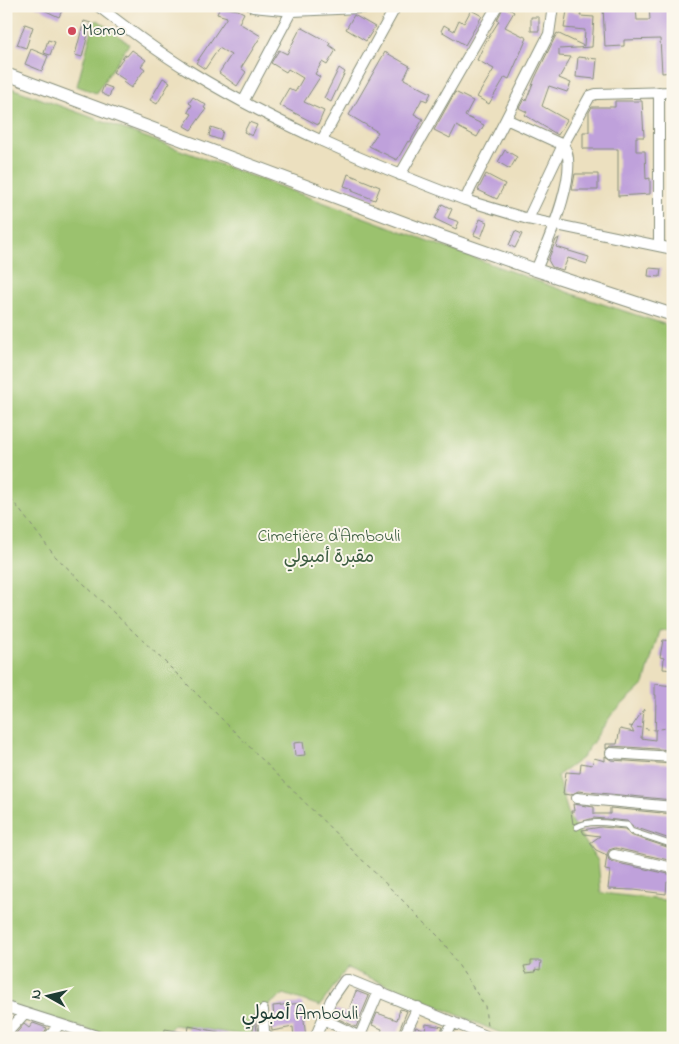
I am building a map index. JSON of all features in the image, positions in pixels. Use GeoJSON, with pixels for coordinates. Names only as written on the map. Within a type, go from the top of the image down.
{"type":"FeatureCollection","features":[{"type":"Feature","properties":{"kind":"street"},"geometry":{"type":"LineString","coordinates":[[98,6],[141,39],[191,72],[244,102],[400,175],[465,200],[528,219],[673,249]]}},
{"type":"Feature","properties":{"kind":"street"},"geometry":{"type":"LineString","coordinates":[[253,6],[294,8],[380,6]]}},
{"type":"Feature","properties":{"kind":"street"},"geometry":{"type":"LineString","coordinates":[[322,140],[396,6]]}},
{"type":"Feature","properties":{"kind":"street"},"geometry":{"type":"LineString","coordinates":[[400,175],[497,6]]}},
{"type":"Feature","properties":{"kind":"street"},"geometry":{"type":"LineString","coordinates":[[465,200],[549,34],[553,6]]}},
{"type":"Feature","properties":{"kind":"street"},"geometry":{"type":"LineString","coordinates":[[244,102],[294,8]]}},
{"type":"Feature","properties":{"kind":"street"},"geometry":{"type":"LineString","coordinates":[[6,74],[536,270],[673,314]]}},
{"type":"Feature","properties":{"kind":"street"},"geometry":{"type":"LineString","coordinates":[[659,92],[659,246]]}},
{"type":"Feature","properties":{"kind":"street"},"geometry":{"type":"LineString","coordinates":[[528,219],[563,145],[590,96],[596,94],[673,92]]}},
{"type":"Feature","properties":{"kind":"street"},"geometry":{"type":"LineString","coordinates":[[506,119],[563,145],[569,156],[564,192],[554,225],[536,270]]}},
{"type":"Feature","properties":{"kind":"street"},"geometry":{"type":"LineString","coordinates":[[611,753],[673,757]]}},
{"type":"Feature","properties":{"kind":"street"},"geometry":{"type":"LineString","coordinates":[[577,798],[673,807]]}},
{"type":"Feature","properties":{"kind":"street"},"geometry":{"type":"LineString","coordinates":[[614,855],[673,868]]}},
{"type":"Feature","properties":{"kind":"street"},"geometry":{"type":"LineString","coordinates":[[315,1038],[331,1000],[345,980],[357,982],[489,1037]]}},
{"type":"Feature","properties":{"kind":"street"},"geometry":{"type":"LineString","coordinates":[[323,1020],[360,1037],[379,991]]}},
{"type":"Feature","properties":{"kind":"street"},"geometry":{"type":"LineString","coordinates":[[6,1007],[102,1038]]}},
{"type":"Feature","properties":{"kind":"street"},"geometry":{"type":"LineString","coordinates":[[403,1038],[418,1007]]}},
{"type":"Feature","properties":{"kind":"street"},"geometry":{"type":"LineString","coordinates":[[263,1010],[264,1032],[269,1038]]}},
{"type":"Feature","properties":{"kind":"street"},"geometry":{"type":"LineString","coordinates":[[6,1034],[25,1013]]}},
{"type":"Feature","properties":{"kind":"street"},"geometry":{"type":"LineString","coordinates":[[445,1038],[452,1022]]}},
{"type":"Feature","properties":{"kind":"street"},"geometry":{"type":"LineString","coordinates":[[48,1038],[59,1025]]}},
{"type":"Feature","properties":{"kind":"lane"},"geometry":{"type":"LineString","coordinates":[[577,827],[582,823],[594,822],[627,825],[631,831],[673,844]]}},
{"type":"Feature","properties":{"kind":"path"},"geometry":{"type":"LineString","coordinates":[[6,492],[54,555],[166,663],[442,940],[485,1006],[489,1037]]}},
{"type":"Feature","properties":{"kind":"path"},"geometry":{"type":"LineString","coordinates":[[629,726],[654,730],[673,727]]}},
{"type":"Feature","properties":{"kind":"green space"},"geometry":{"type":"Polygon","coordinates":[[[98,20],[129,44],[96,93],[77,86],[94,22],[98,20]]]}},
{"type":"Feature","properties":{"kind":"green space","name":"Cimetière d'Ambouli مقبرة أمبولي"},"geometry":{"type":"Polygon","coordinates":[[[6,86],[578,296],[673,327],[673,629],[659,631],[644,684],[612,714],[582,758],[557,776],[570,819],[598,861],[601,893],[673,901],[673,1038],[512,1038],[347,968],[320,1006],[284,994],[254,1015],[251,1036],[174,1025],[160,1038],[114,1038],[6,1004],[6,86]]]}},
{"type":"Feature","properties":{"kind":"building"},"geometry":{"type":"Polygon","coordinates":[[[35,6],[64,6],[59,17],[35,6]]]}},
{"type":"Feature","properties":{"kind":"building"},"geometry":{"type":"Polygon","coordinates":[[[504,6],[514,12],[505,27],[527,38],[509,79],[505,77],[489,104],[477,97],[494,69],[477,60],[499,21],[497,20],[504,6]]]}},
{"type":"Feature","properties":{"kind":"building"},"geometry":{"type":"Polygon","coordinates":[[[649,6],[673,6],[673,72],[662,73],[660,39],[624,40],[624,46],[605,47],[603,7],[636,7],[637,20],[650,20],[649,6]]]}},
{"type":"Feature","properties":{"kind":"building"},"geometry":{"type":"Polygon","coordinates":[[[220,7],[244,13],[239,23],[261,36],[241,68],[246,72],[237,86],[219,73],[231,55],[219,48],[205,69],[196,63],[227,17],[217,14],[220,7]]]}},
{"type":"Feature","properties":{"kind":"building"},"geometry":{"type":"Polygon","coordinates":[[[471,10],[482,16],[465,45],[441,31],[444,25],[454,31],[459,20],[464,23],[471,10]]]}},
{"type":"Feature","properties":{"kind":"building"},"geometry":{"type":"Polygon","coordinates":[[[567,11],[581,13],[580,16],[594,17],[592,47],[559,49],[559,56],[571,57],[559,78],[571,83],[567,92],[549,86],[542,106],[567,120],[558,135],[525,115],[527,112],[519,108],[524,99],[526,101],[557,33],[584,46],[585,30],[564,28],[567,11]]]}},
{"type":"Feature","properties":{"kind":"building"},"geometry":{"type":"Polygon","coordinates":[[[354,15],[375,27],[366,41],[346,29],[354,15]]]}},
{"type":"Feature","properties":{"kind":"building"},"geometry":{"type":"Polygon","coordinates":[[[531,17],[539,17],[539,31],[531,31],[531,17]]]}},
{"type":"Feature","properties":{"kind":"building"},"geometry":{"type":"Polygon","coordinates":[[[84,21],[91,23],[82,57],[75,55],[84,21]]]}},
{"type":"Feature","properties":{"kind":"building"},"geometry":{"type":"Polygon","coordinates":[[[25,24],[33,27],[26,48],[17,45],[25,24]]]}},
{"type":"Feature","properties":{"kind":"building"},"geometry":{"type":"Polygon","coordinates":[[[301,27],[330,43],[329,45],[336,50],[327,65],[322,62],[315,74],[320,77],[304,102],[324,111],[318,125],[279,105],[289,88],[295,92],[303,78],[288,69],[286,72],[271,63],[279,50],[287,54],[301,27]]]}},
{"type":"Feature","properties":{"kind":"building"},"geometry":{"type":"Polygon","coordinates":[[[48,40],[55,42],[50,55],[44,53],[48,40]]]}},
{"type":"Feature","properties":{"kind":"building"},"geometry":{"type":"Polygon","coordinates":[[[31,49],[48,56],[42,71],[25,64],[31,49]]]}},
{"type":"Feature","properties":{"kind":"building"},"geometry":{"type":"Polygon","coordinates":[[[132,50],[146,60],[141,66],[145,69],[131,88],[123,82],[125,80],[113,72],[125,55],[127,56],[132,50]]]}},
{"type":"Feature","properties":{"kind":"building"},"geometry":{"type":"Polygon","coordinates":[[[385,52],[410,66],[404,79],[431,93],[427,101],[422,99],[414,114],[423,119],[397,160],[369,146],[378,132],[349,115],[385,52]]]}},
{"type":"Feature","properties":{"kind":"building"},"geometry":{"type":"Polygon","coordinates":[[[578,57],[597,59],[595,79],[576,77],[578,57]]]}},
{"type":"Feature","properties":{"kind":"building"},"geometry":{"type":"Polygon","coordinates":[[[339,68],[345,72],[331,102],[324,98],[339,68]]]}},
{"type":"Feature","properties":{"kind":"building"},"geometry":{"type":"Polygon","coordinates":[[[163,78],[170,82],[157,104],[150,100],[163,78]]]}},
{"type":"Feature","properties":{"kind":"building"},"geometry":{"type":"Polygon","coordinates":[[[104,85],[112,88],[109,97],[101,93],[104,85]]]}},
{"type":"Feature","properties":{"kind":"building"},"geometry":{"type":"Polygon","coordinates":[[[455,92],[473,101],[465,116],[484,125],[477,137],[456,126],[450,138],[434,130],[455,92]]]}},
{"type":"Feature","properties":{"kind":"building"},"geometry":{"type":"Polygon","coordinates":[[[193,97],[206,105],[204,108],[206,109],[191,130],[184,126],[192,114],[188,112],[192,105],[189,103],[193,97]]]}},
{"type":"Feature","properties":{"kind":"building"},"geometry":{"type":"Polygon","coordinates":[[[615,101],[642,101],[644,137],[636,137],[636,151],[645,151],[646,179],[650,178],[650,194],[618,196],[618,149],[583,149],[583,132],[589,132],[589,112],[592,107],[615,107],[615,101]]]}},
{"type":"Feature","properties":{"kind":"building"},"geometry":{"type":"Polygon","coordinates":[[[249,122],[257,125],[252,136],[244,132],[249,122]]]}},
{"type":"Feature","properties":{"kind":"building"},"geometry":{"type":"Polygon","coordinates":[[[211,127],[223,131],[220,140],[209,136],[211,127]]]}},
{"type":"Feature","properties":{"kind":"building"},"geometry":{"type":"Polygon","coordinates":[[[505,150],[517,157],[510,169],[498,162],[505,150]]]}},
{"type":"Feature","properties":{"kind":"building"},"geometry":{"type":"Polygon","coordinates":[[[348,174],[380,187],[375,200],[344,186],[348,174]]]}},
{"type":"Feature","properties":{"kind":"building"},"geometry":{"type":"Polygon","coordinates":[[[486,174],[505,184],[497,199],[478,190],[486,174]]]}},
{"type":"Feature","properties":{"kind":"building"},"geometry":{"type":"Polygon","coordinates":[[[575,174],[598,174],[598,190],[572,190],[575,174]]]}},
{"type":"Feature","properties":{"kind":"building"},"geometry":{"type":"Polygon","coordinates":[[[442,204],[452,209],[448,218],[459,222],[456,229],[435,219],[442,204]]]}},
{"type":"Feature","properties":{"kind":"building"},"geometry":{"type":"Polygon","coordinates":[[[480,219],[487,222],[481,238],[474,235],[480,219]]]}},
{"type":"Feature","properties":{"kind":"building"},"geometry":{"type":"Polygon","coordinates":[[[515,231],[522,234],[515,248],[509,245],[515,231]]]}},
{"type":"Feature","properties":{"kind":"building"},"geometry":{"type":"Polygon","coordinates":[[[559,238],[556,247],[589,257],[587,264],[568,258],[563,270],[552,267],[548,260],[556,240],[559,238]]]}},
{"type":"Feature","properties":{"kind":"building"},"geometry":{"type":"Polygon","coordinates":[[[649,268],[661,269],[660,277],[648,276],[649,268]]]}},
{"type":"Feature","properties":{"kind":"building"},"geometry":{"type":"Polygon","coordinates":[[[663,640],[672,641],[673,643],[673,670],[663,669],[664,658],[660,657],[663,640]]]}},
{"type":"Feature","properties":{"kind":"building"},"geometry":{"type":"Polygon","coordinates":[[[655,684],[673,686],[673,750],[611,746],[606,749],[606,744],[617,744],[620,729],[634,732],[631,728],[644,709],[641,738],[655,740],[655,684]]]}},
{"type":"Feature","properties":{"kind":"building"},"geometry":{"type":"Polygon","coordinates":[[[303,742],[305,755],[295,756],[294,743],[303,742]]]}},
{"type":"Feature","properties":{"kind":"building"},"geometry":{"type":"Polygon","coordinates":[[[605,756],[611,760],[673,764],[673,800],[578,791],[571,795],[563,794],[566,772],[580,773],[581,763],[592,765],[594,758],[605,761],[605,756]]]}},
{"type":"Feature","properties":{"kind":"building"},"geometry":{"type":"Polygon","coordinates":[[[573,804],[594,807],[594,814],[610,814],[610,808],[673,814],[673,840],[634,827],[627,821],[594,818],[573,824],[571,811],[574,811],[573,804]]]}},
{"type":"Feature","properties":{"kind":"building"},"geometry":{"type":"Polygon","coordinates":[[[601,827],[625,829],[630,835],[673,849],[673,861],[615,848],[609,850],[607,854],[609,860],[613,862],[673,875],[673,883],[667,882],[666,894],[608,889],[610,871],[605,870],[607,855],[596,850],[590,843],[600,836],[584,834],[582,830],[601,827]]]}},
{"type":"Feature","properties":{"kind":"building"},"geometry":{"type":"Polygon","coordinates":[[[531,961],[541,961],[540,970],[535,969],[536,972],[526,973],[524,966],[531,965],[531,961]]]}},
{"type":"Feature","properties":{"kind":"building"},"geometry":{"type":"Polygon","coordinates":[[[356,991],[369,996],[356,1027],[332,1016],[335,1009],[347,1014],[356,991]]]}},
{"type":"Feature","properties":{"kind":"building"},"geometry":{"type":"Polygon","coordinates":[[[302,1003],[306,1038],[294,1038],[293,1027],[272,1031],[270,1017],[274,1018],[273,1006],[302,1003]]]}},
{"type":"Feature","properties":{"kind":"building"},"geometry":{"type":"Polygon","coordinates":[[[400,1009],[407,1011],[396,1038],[380,1038],[382,1029],[372,1025],[377,1013],[397,1020],[400,1009]]]}},
{"type":"Feature","properties":{"kind":"building"},"geometry":{"type":"Polygon","coordinates":[[[255,1015],[257,1032],[260,1038],[252,1038],[255,1015]]]}},
{"type":"Feature","properties":{"kind":"building"},"geometry":{"type":"Polygon","coordinates":[[[33,1023],[47,1028],[41,1038],[12,1038],[24,1024],[29,1028],[33,1023]]]}},
{"type":"Feature","properties":{"kind":"building"},"geometry":{"type":"Polygon","coordinates":[[[426,1024],[443,1027],[438,1038],[411,1038],[416,1027],[425,1031],[426,1024]]]}},
{"type":"Feature","properties":{"kind":"building"},"geometry":{"type":"Polygon","coordinates":[[[189,1026],[228,1034],[228,1038],[164,1038],[165,1029],[188,1033],[189,1026]]]}},
{"type":"Feature","properties":{"kind":"place","name":"Momo"},"geometry":{"type":"Point","coordinates":[72,31]}},
{"type":"Feature","properties":{"kind":"district","name":"أمبولي Ambouli"},"geometry":{"type":"Point","coordinates":[300,1014]}}]}
